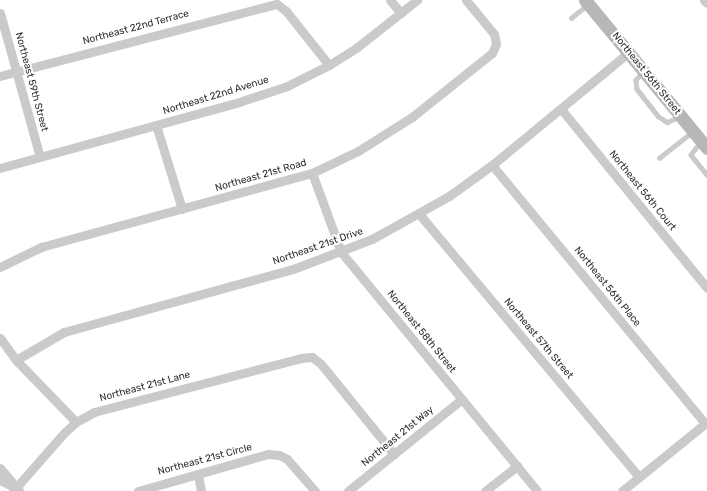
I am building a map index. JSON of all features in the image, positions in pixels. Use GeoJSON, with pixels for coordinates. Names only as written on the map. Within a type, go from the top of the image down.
{"type":"FeatureCollection","features":[{"type":"Feature","properties":{"kind":"street"},"geometry":{"type":"LineString","coordinates":[[390,0],[401,13]]}},
{"type":"Feature","properties":{"kind":"street","name":"Northeast 22nd Avenue"},"geometry":{"type":"LineString","coordinates":[[0,168],[156,125],[287,86],[329,65],[417,0]]}},
{"type":"Feature","properties":{"kind":"street","name":"Northeast 21st Road"},"geometry":{"type":"LineString","coordinates":[[0,268],[41,247],[312,173],[358,151],[412,117],[492,53],[496,44],[494,34],[466,0]]}},
{"type":"Feature","properties":{"kind":"street"},"geometry":{"type":"LineString","coordinates":[[704,0],[707,3]]}},
{"type":"Feature","properties":{"kind":"street","name":"Northeast 56th Street"},"geometry":{"type":"LineString","coordinates":[[587,2],[704,144]]}},
{"type":"Feature","properties":{"kind":"street","name":"Northeast 22nd Terrace"},"geometry":{"type":"LineString","coordinates":[[0,76],[277,4],[286,11],[329,65]]}},
{"type":"Feature","properties":{"kind":"street","name":"Northeast 59th Street"},"geometry":{"type":"LineString","coordinates":[[0,13],[40,156]]}},
{"type":"Feature","properties":{"kind":"street","name":"Northeast 21st Drive"},"geometry":{"type":"LineString","coordinates":[[16,360],[64,332],[293,268],[341,252],[420,215],[492,165],[629,52]]}},
{"type":"Feature","properties":{"kind":"street","name":"Northeast 56th Court"},"geometry":{"type":"LineString","coordinates":[[561,109],[707,288]]}},
{"type":"Feature","properties":{"kind":"street"},"geometry":{"type":"LineString","coordinates":[[156,125],[182,209]]}},
{"type":"Feature","properties":{"kind":"street","name":"Northeast 56th Place"},"geometry":{"type":"LineString","coordinates":[[492,165],[706,423]]}},
{"type":"Feature","properties":{"kind":"street","name":"Northeast 58th Street"},"geometry":{"type":"LineString","coordinates":[[312,173],[341,252],[537,491]]}},
{"type":"Feature","properties":{"kind":"street","name":"Northeast 57th Street"},"geometry":{"type":"LineString","coordinates":[[420,215],[639,477]]}},
{"type":"Feature","properties":{"kind":"street"},"geometry":{"type":"LineString","coordinates":[[0,338],[16,360],[76,422]]}},
{"type":"Feature","properties":{"kind":"street","name":"Northeast 21st Lane"},"geometry":{"type":"LineString","coordinates":[[16,490],[76,422],[94,412],[301,358],[312,357],[321,364],[394,454]]}},
{"type":"Feature","properties":{"kind":"street","name":"Northeast 21st Way"},"geometry":{"type":"LineString","coordinates":[[348,491],[462,400]]}},
{"type":"Feature","properties":{"kind":"street"},"geometry":{"type":"LineString","coordinates":[[622,491],[706,423]]}},
{"type":"Feature","properties":{"kind":"street","name":"Northeast 21st Circle"},"geometry":{"type":"LineString","coordinates":[[138,491],[268,454],[279,455],[287,459],[315,491]]}},
{"type":"Feature","properties":{"kind":"street"},"geometry":{"type":"LineString","coordinates":[[485,491],[517,466]]}},
{"type":"Feature","properties":{"kind":"street"},"geometry":{"type":"LineString","coordinates":[[0,468],[16,490]]}},
{"type":"Feature","properties":{"kind":"street"},"geometry":{"type":"LineString","coordinates":[[198,474],[201,491]]}},
{"type":"Feature","properties":{"kind":"street"},"geometry":{"type":"LineString","coordinates":[[0,480],[16,490]]}},
{"type":"Feature","properties":{"kind":"lane"},"geometry":{"type":"LineString","coordinates":[[571,18],[587,2]]}},
{"type":"Feature","properties":{"kind":"lane"},"geometry":{"type":"LineString","coordinates":[[659,158],[693,131]]}},
{"type":"Feature","properties":{"kind":"lane"},"geometry":{"type":"LineString","coordinates":[[704,144],[691,154],[707,175]]}}]}
